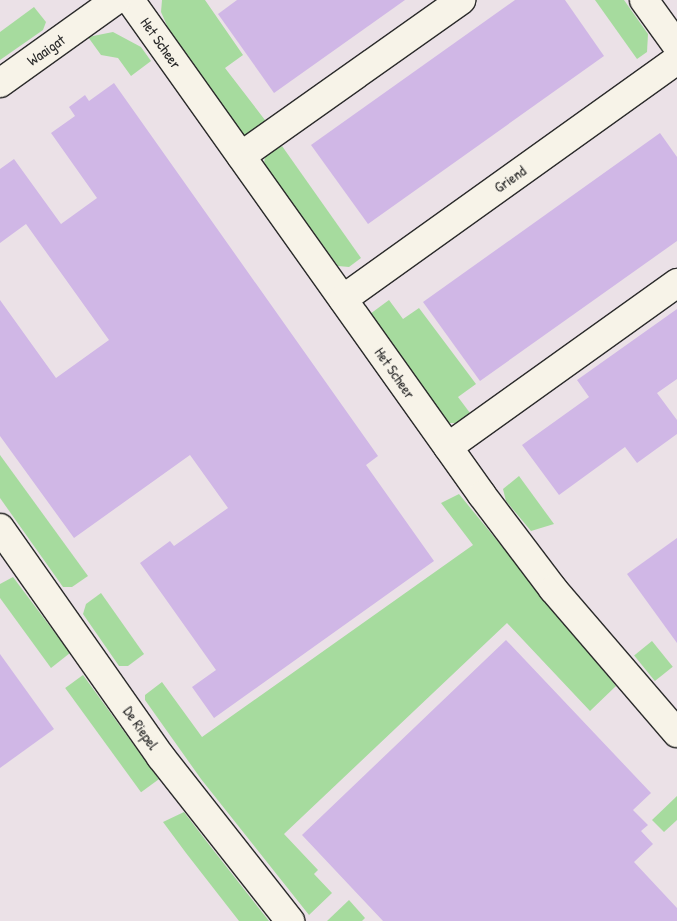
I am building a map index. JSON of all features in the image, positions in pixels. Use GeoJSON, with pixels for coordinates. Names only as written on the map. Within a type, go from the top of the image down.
{"type":"FeatureCollection","features":[{"type":"Feature","properties":{"kind":"street","name":"Waaigat"},"geometry":{"type":"LineString","coordinates":[[0,83],[85,9],[116,0]]}},
{"type":"Feature","properties":{"kind":"street","name":"Het Scheer"},"geometry":{"type":"LineString","coordinates":[[130,0],[448,447],[553,589],[677,733]]}},
{"type":"Feature","properties":{"kind":"street"},"geometry":{"type":"LineString","coordinates":[[241,156],[461,0]]}},
{"type":"Feature","properties":{"kind":"street"},"geometry":{"type":"LineString","coordinates":[[644,0],[677,46]]}},
{"type":"Feature","properties":{"kind":"street","name":"Griend"},"geometry":{"type":"LineString","coordinates":[[343,299],[677,60]]}},
{"type":"Feature","properties":{"kind":"street"},"geometry":{"type":"LineString","coordinates":[[448,447],[677,283]]}},
{"type":"Feature","properties":{"kind":"street","name":"De Riepel"},"geometry":{"type":"LineString","coordinates":[[0,528],[161,757],[290,921]]}},
{"type":"Feature","properties":{"kind":"shaded area"},"geometry":{"type":"Polygon","coordinates":[[[0,0],[677,0],[677,921],[0,921],[0,0]]]}},
{"type":"Feature","properties":{"kind":"green space"},"geometry":{"type":"Polygon","coordinates":[[[162,0],[205,0],[243,55],[225,68],[268,124],[253,136],[244,135],[168,28],[161,12],[162,0]]]}},
{"type":"Feature","properties":{"kind":"green space"},"geometry":{"type":"Polygon","coordinates":[[[595,0],[624,0],[648,34],[647,52],[637,59],[595,0]]]}},
{"type":"Feature","properties":{"kind":"green space"},"geometry":{"type":"Polygon","coordinates":[[[34,7],[46,22],[43,30],[0,60],[0,32],[34,7]]]}},
{"type":"Feature","properties":{"kind":"green space"},"geometry":{"type":"Polygon","coordinates":[[[113,32],[141,47],[151,61],[131,76],[118,58],[101,55],[88,37],[113,32]]]}},
{"type":"Feature","properties":{"kind":"green space"},"geometry":{"type":"Polygon","coordinates":[[[282,146],[361,258],[349,267],[338,266],[264,164],[265,156],[282,146]]]}},
{"type":"Feature","properties":{"kind":"green space"},"geometry":{"type":"Polygon","coordinates":[[[389,300],[403,319],[419,308],[476,384],[458,397],[470,413],[458,423],[449,423],[370,314],[389,300]]]}},
{"type":"Feature","properties":{"kind":"green space"},"geometry":{"type":"Polygon","coordinates":[[[0,455],[88,576],[72,587],[63,587],[0,498],[0,455]]]}},
{"type":"Feature","properties":{"kind":"green space"},"geometry":{"type":"Polygon","coordinates":[[[519,476],[554,524],[531,531],[506,501],[503,489],[519,476]]]}},
{"type":"Feature","properties":{"kind":"green space"},"geometry":{"type":"Polygon","coordinates":[[[459,494],[616,686],[590,711],[507,623],[284,834],[318,870],[314,874],[332,893],[309,915],[201,779],[145,700],[145,695],[162,682],[202,737],[473,545],[441,503],[459,494]]]}},
{"type":"Feature","properties":{"kind":"green space"},"geometry":{"type":"Polygon","coordinates":[[[13,577],[70,653],[51,668],[0,598],[0,584],[13,577]]]}},
{"type":"Feature","properties":{"kind":"green space"},"geometry":{"type":"Polygon","coordinates":[[[101,593],[144,654],[128,666],[119,666],[83,614],[86,604],[101,593]]]}},
{"type":"Feature","properties":{"kind":"green space"},"geometry":{"type":"Polygon","coordinates":[[[652,641],[673,667],[655,681],[634,655],[652,641]]]}},
{"type":"Feature","properties":{"kind":"green space"},"geometry":{"type":"Polygon","coordinates":[[[83,675],[159,779],[141,792],[65,688],[83,675]]]}},
{"type":"Feature","properties":{"kind":"green space"},"geometry":{"type":"Polygon","coordinates":[[[677,796],[677,820],[664,832],[652,820],[677,796]]]}},
{"type":"Feature","properties":{"kind":"green space"},"geometry":{"type":"Polygon","coordinates":[[[184,812],[269,921],[239,921],[163,822],[184,812]]]}},
{"type":"Feature","properties":{"kind":"green space"},"geometry":{"type":"Polygon","coordinates":[[[349,900],[365,918],[362,921],[327,921],[349,900]]]}},
{"type":"Feature","properties":{"kind":"building"},"geometry":{"type":"Polygon","coordinates":[[[237,0],[405,0],[274,93],[218,14],[237,0]]]}},
{"type":"Feature","properties":{"kind":"building"},"geometry":{"type":"Polygon","coordinates":[[[515,0],[565,0],[604,56],[368,224],[311,145],[515,0]]]}},
{"type":"Feature","properties":{"kind":"building"},"geometry":{"type":"Polygon","coordinates":[[[114,83],[378,456],[366,465],[434,561],[214,718],[192,687],[216,670],[140,563],[170,541],[174,546],[228,508],[190,455],[74,538],[0,436],[0,300],[56,378],[109,340],[26,224],[0,243],[0,169],[14,159],[61,224],[97,198],[51,133],[75,116],[69,107],[85,95],[89,101],[114,83]]]}},
{"type":"Feature","properties":{"kind":"building"},"geometry":{"type":"Polygon","coordinates":[[[660,133],[677,157],[677,241],[480,381],[423,302],[660,133]]]}},
{"type":"Feature","properties":{"kind":"building"},"geometry":{"type":"Polygon","coordinates":[[[677,309],[677,379],[657,393],[677,420],[677,434],[637,463],[625,447],[559,495],[522,445],[589,397],[577,380],[677,309]]]}},
{"type":"Feature","properties":{"kind":"building"},"geometry":{"type":"Polygon","coordinates":[[[677,538],[677,643],[627,574],[677,538]]]}},
{"type":"Feature","properties":{"kind":"building"},"geometry":{"type":"Polygon","coordinates":[[[506,640],[651,793],[633,810],[648,825],[641,831],[653,844],[634,862],[677,908],[677,921],[383,921],[302,835],[506,640]]]}},
{"type":"Feature","properties":{"kind":"building"},"geometry":{"type":"Polygon","coordinates":[[[0,654],[54,729],[0,768],[0,654]]]}}]}
